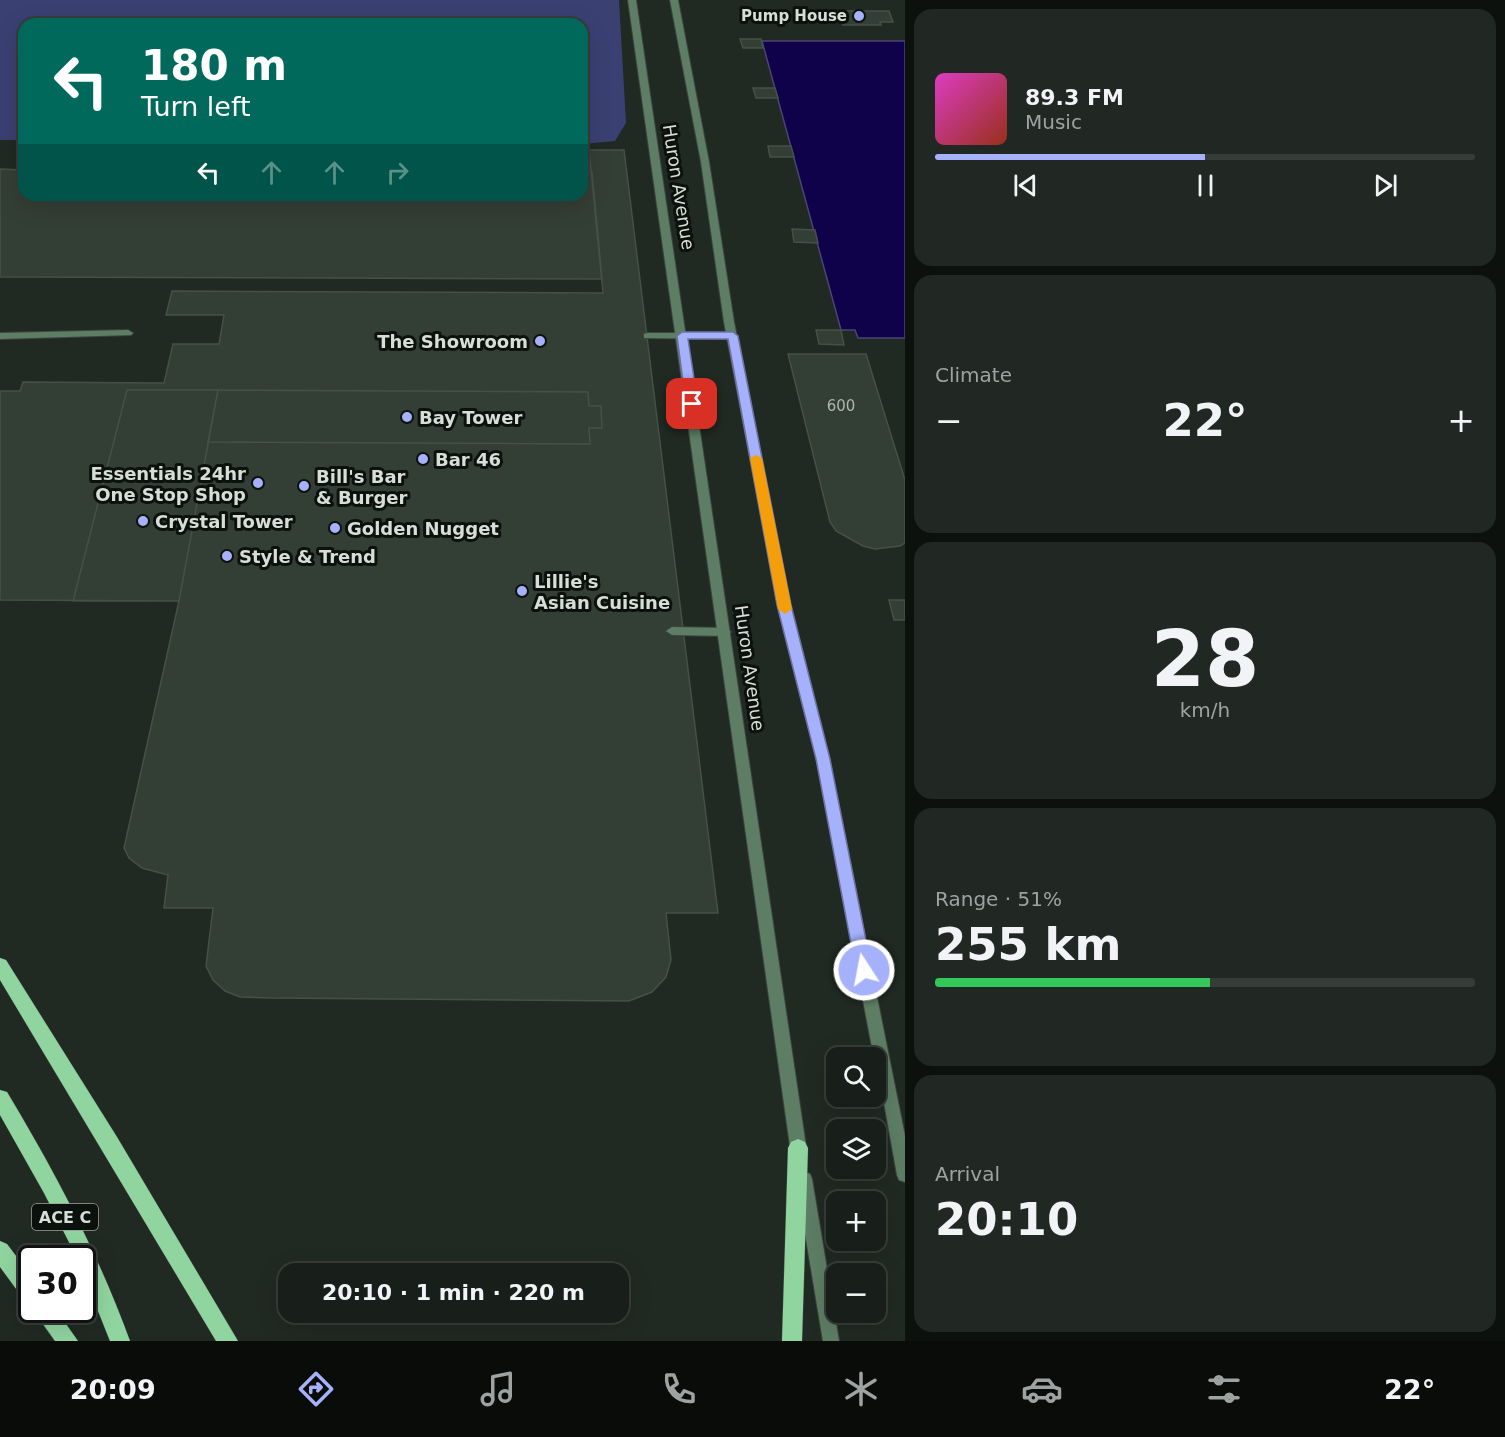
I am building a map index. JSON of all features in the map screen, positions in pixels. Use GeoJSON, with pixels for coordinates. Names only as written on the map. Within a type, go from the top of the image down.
{"type":"FeatureCollection","features":[{"type":"Feature","properties":{"kind":"main road"},"geometry":{"type":"LineString","coordinates":[[0,965],[104,1133],[228,1341]]}},
{"type":"Feature","properties":{"kind":"main road","name":"ACE C"},"geometry":{"type":"LineString","coordinates":[[0,1098],[43,1173],[84,1255],[120,1341]]}},
{"type":"Feature","properties":{"kind":"main road"},"geometry":{"type":"LineString","coordinates":[[792,1341],[798,1148]]}},
{"type":"Feature","properties":{"kind":"main road"},"geometry":{"type":"LineString","coordinates":[[0,1251],[18,1275]]}},
{"type":"Feature","properties":{"kind":"main road"},"geometry":{"type":"LineString","coordinates":[[54,1323],[68,1341]]}},
{"type":"Feature","properties":{"kind":"street","name":"Huron Avenue"},"geometry":{"type":"LineString","coordinates":[[632,0],[798,1148],[831,1341]]}},
{"type":"Feature","properties":{"kind":"street","name":"Huron Avenue"},"geometry":{"type":"LineString","coordinates":[[674,0],[733,336],[784,605],[823,759],[905,1175]]}},
{"type":"Feature","properties":{"kind":"street"},"geometry":{"type":"LineString","coordinates":[[0,336],[128,333]]}},
{"type":"Feature","properties":{"kind":"street"},"geometry":{"type":"LineString","coordinates":[[647,336],[733,336]]}},
{"type":"Feature","properties":{"kind":"street"},"geometry":{"type":"LineString","coordinates":[[672,631],[725,632]]}},
{"type":"Feature","properties":{"kind":"shaded area"},"geometry":{"type":"Polygon","coordinates":[[[0,0],[619,0],[626,123],[615,141],[588,143],[588,18],[18,18],[18,140],[0,140],[0,0]]]}},
{"type":"Feature","properties":{"kind":"shaded area"},"geometry":{"type":"Polygon","coordinates":[[[762,41],[905,41],[905,338],[858,338],[855,330],[841,330],[762,41]]]}},
{"type":"Feature","properties":{"kind":"building","name":"Pump House"},"geometry":{"type":"Polygon","coordinates":[[[826,11],[889,11],[893,22],[880,22],[881,25],[843,25],[842,22],[829,22],[826,11]]]}},
{"type":"Feature","properties":{"kind":"building"},"geometry":{"type":"Polygon","coordinates":[[[740,39],[761,39],[763,48],[743,48],[740,39]]]}},
{"type":"Feature","properties":{"kind":"building"},"geometry":{"type":"Polygon","coordinates":[[[753,88],[775,88],[778,98],[756,98],[753,88]]]}},
{"type":"Feature","properties":{"kind":"building"},"geometry":{"type":"Polygon","coordinates":[[[768,146],[791,146],[794,157],[770,157],[768,146]]]}},
{"type":"Feature","properties":{"kind":"building","name":"Golden Nugget"},"geometry":{"type":"Polygon","coordinates":[[[589,150],[624,150],[718,913],[666,913],[671,960],[666,977],[652,992],[629,1001],[271,998],[240,997],[225,991],[213,980],[206,966],[213,908],[164,908],[168,875],[142,868],[129,858],[124,848],[179,601],[0,600],[0,391],[20,391],[23,382],[164,383],[173,344],[219,344],[224,315],[166,315],[172,291],[603,293],[589,150]]]}},
{"type":"Feature","properties":{"kind":"building"},"geometry":{"type":"Polygon","coordinates":[[[0,169],[18,170],[18,201],[588,201],[588,172],[592,172],[602,279],[0,277],[0,169]]]}},
{"type":"Feature","properties":{"kind":"building"},"geometry":{"type":"Polygon","coordinates":[[[792,229],[815,230],[818,243],[794,242],[792,229]]]}},
{"type":"Feature","properties":{"kind":"building"},"geometry":{"type":"Polygon","coordinates":[[[816,330],[841,330],[844,345],[819,344],[816,330]]]}},
{"type":"Feature","properties":{"kind":"building"},"geometry":{"type":"Polygon","coordinates":[[[788,354],[866,354],[905,480],[905,543],[900,546],[875,549],[863,546],[836,531],[830,522],[788,354]]]}},
{"type":"Feature","properties":{"kind":"building","name":"Crystal Tower"},"geometry":{"type":"Polygon","coordinates":[[[127,390],[218,390],[179,601],[73,601],[127,390]]]}},
{"type":"Feature","properties":{"kind":"building","name":"Bay Tower"},"geometry":{"type":"Polygon","coordinates":[[[218,390],[588,392],[589,406],[601,406],[602,428],[589,428],[590,444],[208,442],[218,390]]]}},
{"type":"Feature","properties":{"kind":"building"},"geometry":{"type":"Polygon","coordinates":[[[889,600],[905,600],[905,620],[894,620],[889,600]]]}},
{"type":"Feature","properties":{"kind":"slow traffic"},"geometry":{"type":"LineString","coordinates":[[756,458],[785,609]]}},
{"type":"Feature","properties":{"kind":"place","name":"Pump House"},"geometry":{"type":"Point","coordinates":[859,16]}},
{"type":"Feature","properties":{"kind":"place","name":"The Showroom"},"geometry":{"type":"Point","coordinates":[540,341]}},
{"type":"Feature","properties":{"kind":"place","name":"Bay Tower"},"geometry":{"type":"Point","coordinates":[407,417]}},
{"type":"Feature","properties":{"kind":"place","name":"Bar 46"},"geometry":{"type":"Point","coordinates":[423,459]}},
{"type":"Feature","properties":{"kind":"place","name":"Essentials 24hr One Stop Shop"},"geometry":{"type":"Point","coordinates":[258,483]}},
{"type":"Feature","properties":{"kind":"place","name":"Bill's Bar & Burger"},"geometry":{"type":"Point","coordinates":[304,486]}},
{"type":"Feature","properties":{"kind":"place","name":"Crystal Tower"},"geometry":{"type":"Point","coordinates":[143,521]}},
{"type":"Feature","properties":{"kind":"place","name":"Golden Nugget"},"geometry":{"type":"Point","coordinates":[335,528]}},
{"type":"Feature","properties":{"kind":"place","name":"Style & Trend"},"geometry":{"type":"Point","coordinates":[227,556]}},
{"type":"Feature","properties":{"kind":"place","name":"Lillie's Asian Cuisine"},"geometry":{"type":"Point","coordinates":[522,591]}},
{"type":"Feature","properties":{"kind":"route"},"geometry":{"type":"LineString","coordinates":[[692,404],[682,336],[733,336],[784,605],[823,759],[864,970]]}}]}
